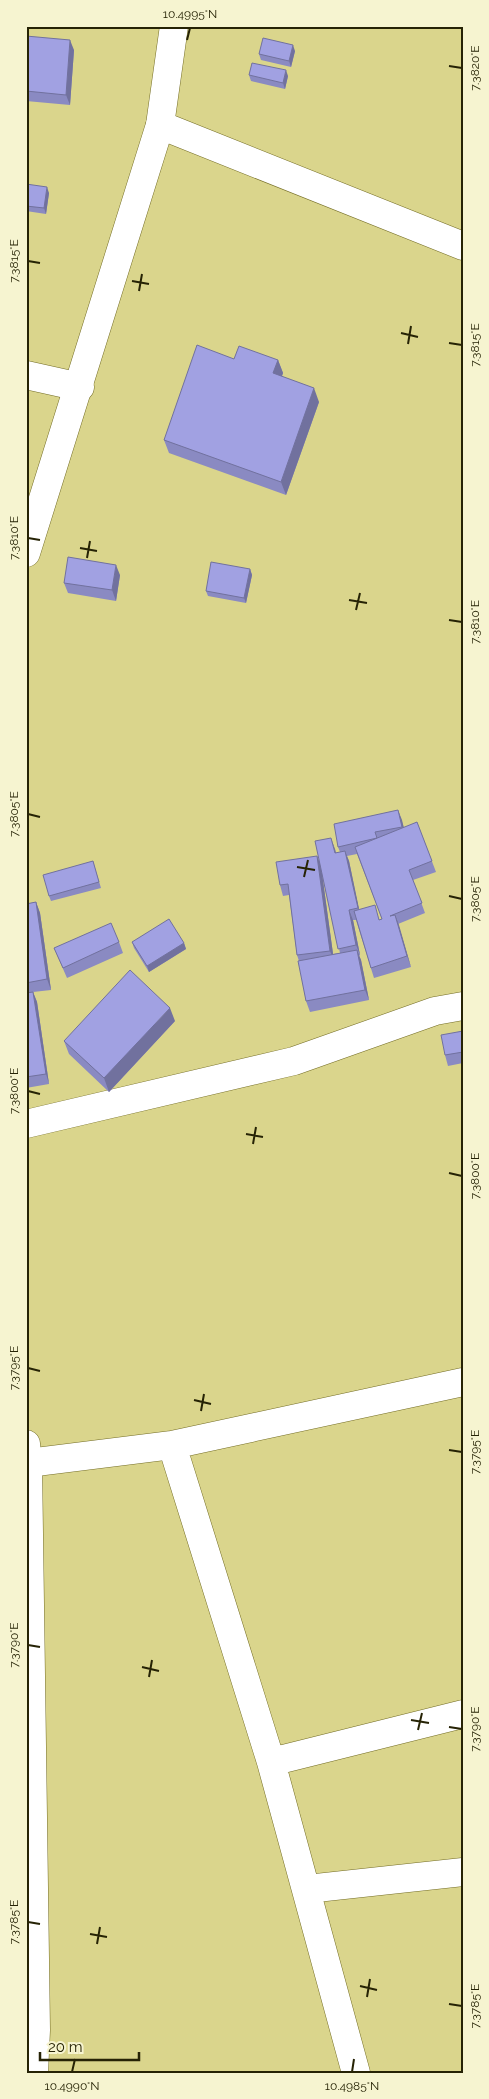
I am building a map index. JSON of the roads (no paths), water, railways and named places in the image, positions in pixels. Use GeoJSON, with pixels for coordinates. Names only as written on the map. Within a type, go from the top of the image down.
{"type":"FeatureCollection","features":[{"type":"Feature","properties":{"kind":"street"},"geometry":{"type":"LineString","coordinates":[[26,553],[80,387],[160,125],[174,26]]}},
{"type":"Feature","properties":{"kind":"street"},"geometry":{"type":"LineString","coordinates":[[160,125],[463,246]]}},
{"type":"Feature","properties":{"kind":"street"},"geometry":{"type":"LineString","coordinates":[[26,375],[80,387]]}},
{"type":"Feature","properties":{"kind":"street"},"geometry":{"type":"LineString","coordinates":[[26,1124],[294,1060],[435,1011],[463,1006]]}},
{"type":"Feature","properties":{"kind":"street"},"geometry":{"type":"LineString","coordinates":[[34,2073],[31,2029],[27,1454],[172,1445],[463,1382]]}},
{"type":"Feature","properties":{"kind":"street"},"geometry":{"type":"LineString","coordinates":[[172,1445],[271,1762],[356,2073]]}},
{"type":"Feature","properties":{"kind":"street"},"geometry":{"type":"LineString","coordinates":[[271,1762],[463,1714]]}},
{"type":"Feature","properties":{"kind":"street"},"geometry":{"type":"LineString","coordinates":[[307,1889],[463,1872]]}}]}
